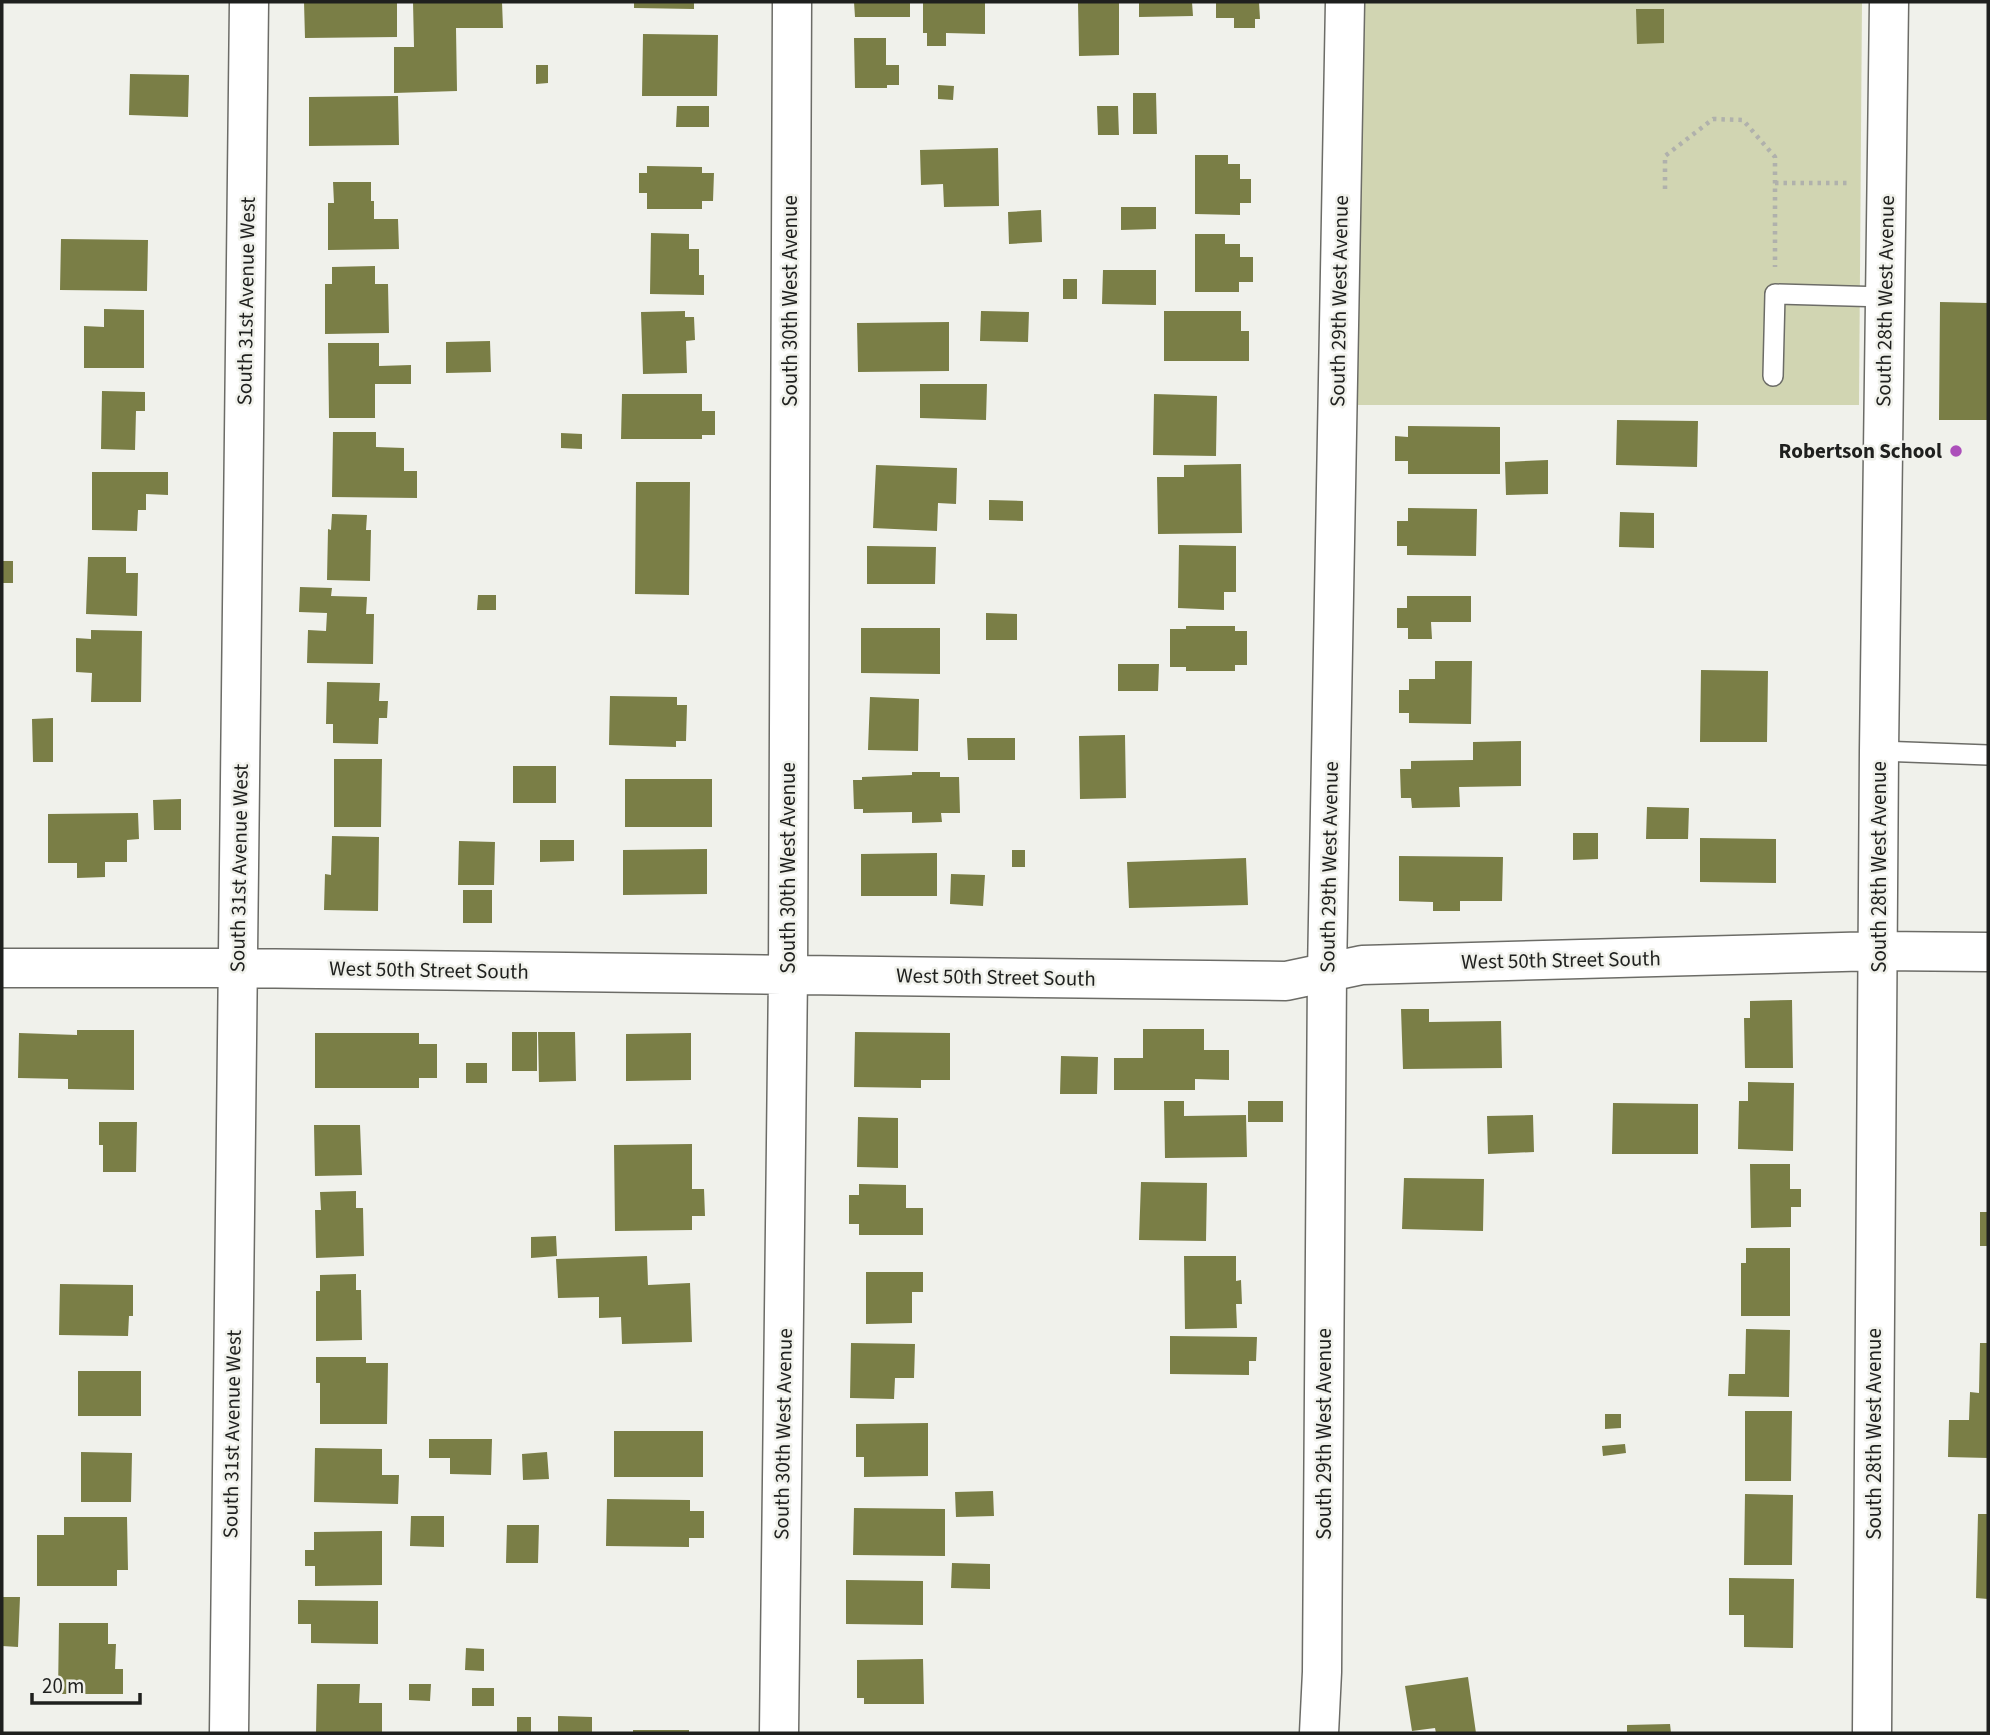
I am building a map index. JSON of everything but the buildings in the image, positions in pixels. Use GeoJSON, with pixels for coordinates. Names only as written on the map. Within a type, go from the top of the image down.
{"type":"FeatureCollection","features":[{"type":"Feature","properties":{"kind":"street","name":"South 31st Avenue West"},"geometry":{"type":"LineString","coordinates":[[229,1733],[250,2]]}},
{"type":"Feature","properties":{"kind":"street","name":"South 30th West Avenue"},"geometry":{"type":"LineString","coordinates":[[779,1733],[788,974],[792,2]]}},
{"type":"Feature","properties":{"kind":"street","name":"South 29th West Avenue"},"geometry":{"type":"LineString","coordinates":[[1319,1733],[1322,1672],[1327,973],[1345,2]]}},
{"type":"Feature","properties":{"kind":"street","name":"South 28th West Avenue"},"geometry":{"type":"LineString","coordinates":[[1872,1733],[1879,751],[1889,2]]}},
{"type":"Feature","properties":{"kind":"street","name":"West 50th Street South"},"geometry":{"type":"LineString","coordinates":[[2,968],[238,968],[1286,981],[1362,965],[1878,951],[1988,952]]}},
{"type":"Feature","properties":{"kind":"lane"},"geometry":{"type":"LineString","coordinates":[[1773,376],[1775,294],[1885,297]]}},
{"type":"Feature","properties":{"kind":"lane"},"geometry":{"type":"LineString","coordinates":[[1879,751],[1988,755]]}},
{"type":"Feature","properties":{"kind":"path"},"geometry":{"type":"LineString","coordinates":[[1665,189],[1665,156],[1713,119],[1743,120],[1775,157],[1775,294]]}},
{"type":"Feature","properties":{"kind":"path"},"geometry":{"type":"LineString","coordinates":[[1775,183],[1863,183]]}},
{"type":"Feature","properties":{"kind":"green space"},"geometry":{"type":"Polygon","coordinates":[[[1354,2],[1862,2],[1859,405],[1350,405],[1354,2]]]}},
{"type":"Feature","properties":{"kind":"place","name":"Robertson School"},"geometry":{"type":"Point","coordinates":[1956,451]}}]}
